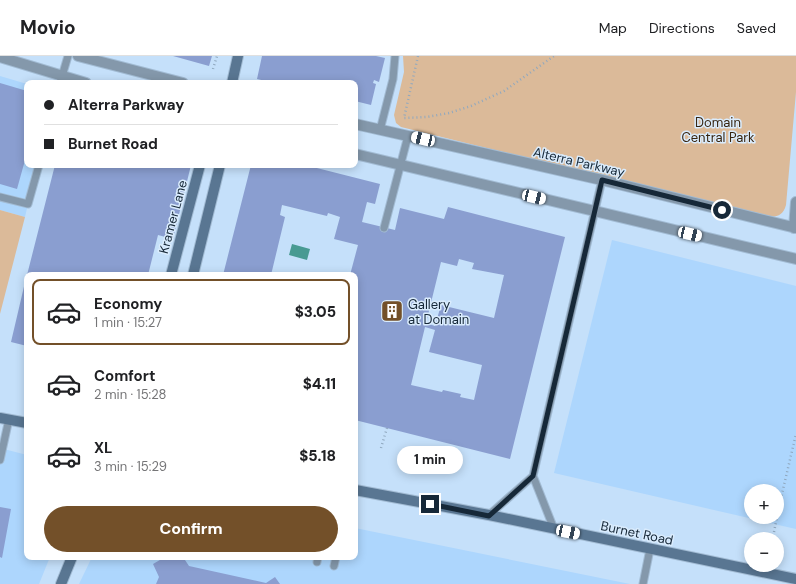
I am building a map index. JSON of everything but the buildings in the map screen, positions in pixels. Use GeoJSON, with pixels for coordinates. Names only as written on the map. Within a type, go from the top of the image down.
{"type":"FeatureCollection","features":[{"type":"Feature","properties":{"kind":"main road"},"geometry":{"type":"LineString","coordinates":[[233,80],[238,56]]}},
{"type":"Feature","properties":{"kind":"main road","name":"Kramer Lane"},"geometry":{"type":"LineString","coordinates":[[172,272],[199,168]]}},
{"type":"Feature","properties":{"kind":"main road"},"geometry":{"type":"LineString","coordinates":[[194,272],[219,168]]}},
{"type":"Feature","properties":{"kind":"main road"},"geometry":{"type":"LineString","coordinates":[[4,418],[24,422]]}},
{"type":"Feature","properties":{"kind":"main road","name":"Burnet Road"},"geometry":{"type":"LineString","coordinates":[[358,491],[796,579]]}},
{"type":"Feature","properties":{"kind":"main road"},"geometry":{"type":"LineString","coordinates":[[60,584],[71,560]]}},
{"type":"Feature","properties":{"kind":"street"},"geometry":{"type":"LineString","coordinates":[[78,56],[171,80]]}},
{"type":"Feature","properties":{"kind":"street"},"geometry":{"type":"LineString","coordinates":[[0,57],[61,79]]}},
{"type":"Feature","properties":{"kind":"street","name":"Alterra Parkway"},"geometry":{"type":"LineString","coordinates":[[358,125],[602,180],[795,228]]}},
{"type":"Feature","properties":{"kind":"street"},"geometry":{"type":"LineString","coordinates":[[358,155],[796,259]]}},
{"type":"Feature","properties":{"kind":"street"},"geometry":{"type":"LineString","coordinates":[[795,228],[796,202]]}},
{"type":"Feature","properties":{"kind":"lane"},"geometry":{"type":"LineString","coordinates":[[61,79],[68,56]]}},
{"type":"Feature","properties":{"kind":"lane"},"geometry":{"type":"LineString","coordinates":[[380,130],[393,79],[395,56]]}},
{"type":"Feature","properties":{"kind":"lane"},"geometry":{"type":"LineString","coordinates":[[384,228],[408,136]]}},
{"type":"Feature","properties":{"kind":"lane"},"geometry":{"type":"LineString","coordinates":[[0,197],[28,204],[37,168]]}},
{"type":"Feature","properties":{"kind":"lane"},"geometry":{"type":"LineString","coordinates":[[554,529],[533,476],[602,180]]}},
{"type":"Feature","properties":{"kind":"lane"},"geometry":{"type":"LineString","coordinates":[[0,460],[4,418]]}},
{"type":"Feature","properties":{"kind":"lane"},"geometry":{"type":"LineString","coordinates":[[489,516],[533,476]]}},
{"type":"Feature","properties":{"kind":"lane"},"geometry":{"type":"LineString","coordinates":[[643,584],[650,549]]}},
{"type":"Feature","properties":{"kind":"lane"},"geometry":{"type":"LineString","coordinates":[[334,566],[335,560]]}},
{"type":"Feature","properties":{"kind":"path"},"geometry":{"type":"LineString","coordinates":[[213,69],[217,56]]}},
{"type":"Feature","properties":{"kind":"path"},"geometry":{"type":"LineString","coordinates":[[418,56],[404,118],[434,116],[470,106],[504,91],[554,56]]}},
{"type":"Feature","properties":{"kind":"path"},"geometry":{"type":"LineString","coordinates":[[381,448],[387,428]]}},
{"type":"Feature","properties":{"kind":"path"},"geometry":{"type":"LineString","coordinates":[[784,486],[796,434]]}},
{"type":"Feature","properties":{"kind":"path"},"geometry":{"type":"LineString","coordinates":[[774,532],[776,524]]}},
{"type":"Feature","properties":{"kind":"shaded area"},"geometry":{"type":"Polygon","coordinates":[[[0,76],[24,83],[24,168],[36,168],[25,217],[0,210],[0,76]]]}},
{"type":"Feature","properties":{"kind":"shaded area"},"geometry":{"type":"Polygon","coordinates":[[[612,240],[796,286],[796,529],[774,524],[784,524],[784,484],[744,484],[744,517],[554,473],[612,240]]]}},
{"type":"Feature","properties":{"kind":"shaded area"},"geometry":{"type":"Polygon","coordinates":[[[292,244],[310,249],[307,260],[289,255],[292,244]]]}},
{"type":"Feature","properties":{"kind":"shaded area"},"geometry":{"type":"Polygon","coordinates":[[[0,448],[24,454],[24,560],[49,560],[39,584],[0,584],[0,448]]]}},
{"type":"Feature","properties":{"kind":"shaded area"},"geometry":{"type":"Polygon","coordinates":[[[358,529],[630,584],[79,584],[91,560],[358,560],[358,529]]]}},
{"type":"Feature","properties":{"kind":"green space","name":"Domain Central Park"},"geometry":{"type":"Polygon","coordinates":[[[403,56],[796,56],[796,92],[785,209],[781,214],[776,216],[765,216],[401,127],[396,123],[394,115],[404,72],[403,56]]]}},
{"type":"Feature","properties":{"kind":"green space"},"geometry":{"type":"Polygon","coordinates":[[[0,210],[25,217],[0,314],[0,210]]]}},
{"type":"Feature","properties":{"kind":"place","name":"Gallery at Domain"},"geometry":{"type":"Point","coordinates":[392,311]}},
{"type":"Feature","properties":{"kind":"route"},"geometry":{"type":"LineString","coordinates":[[430,504],[489,516],[533,476],[602,180],[722,210]]}}]}
